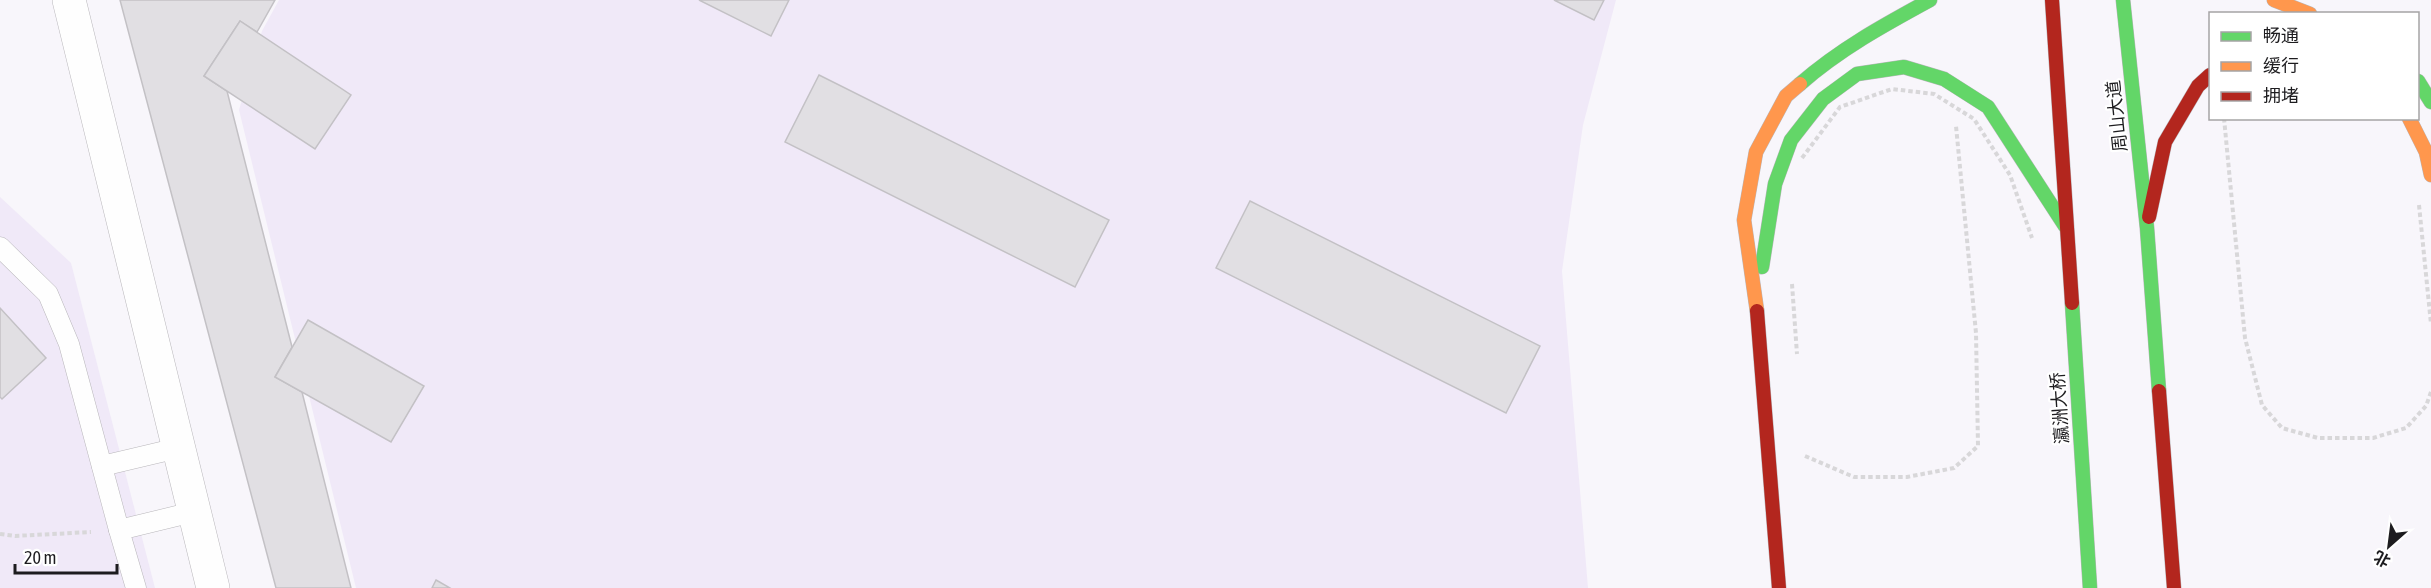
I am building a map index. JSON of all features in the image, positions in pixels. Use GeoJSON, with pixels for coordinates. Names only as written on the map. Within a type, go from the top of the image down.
{"type":"FeatureCollection","features":[{"type":"Feature","properties":{"kind":"main road"},"geometry":{"type":"LineString","coordinates":[[1779,588],[1757,314],[1744,220],[1756,152],[1786,96],[1829,59],[1871,32],[1930,0]]}},
{"type":"Feature","properties":{"kind":"main road"},"geometry":{"type":"LineString","coordinates":[[2052,0],[2066,226]]}},
{"type":"Feature","properties":{"kind":"main road","name":"周山大道"},"geometry":{"type":"LineString","coordinates":[[2123,0],[2147,228]]}},
{"type":"Feature","properties":{"kind":"main road"},"geometry":{"type":"LineString","coordinates":[[2274,0],[2305,12]]}},
{"type":"Feature","properties":{"kind":"main road"},"geometry":{"type":"LineString","coordinates":[[1757,314],[1764,244],[1775,184],[1791,140],[1823,99],[1857,74],[1904,68],[1944,79],[1988,107],[2066,226]]}},
{"type":"Feature","properties":{"kind":"main road"},"geometry":{"type":"LineString","coordinates":[[2174,588],[2147,228],[2165,142],[2198,86],[2209,77]]}},
{"type":"Feature","properties":{"kind":"main road"},"geometry":{"type":"LineString","coordinates":[[2419,83],[2431,102]]}},
{"type":"Feature","properties":{"kind":"main road"},"geometry":{"type":"LineString","coordinates":[[2410,120],[2426,152],[2431,175]]}},
{"type":"Feature","properties":{"kind":"main road","name":"瀛洲大桥"},"geometry":{"type":"LineString","coordinates":[[2066,226],[2090,588]]}},
{"type":"Feature","properties":{"kind":"street"},"geometry":{"type":"LineString","coordinates":[[69,0],[213,588]]}},
{"type":"Feature","properties":{"kind":"lane"},"geometry":{"type":"LineString","coordinates":[[0,247],[48,294],[69,344],[136,588]]}},
{"type":"Feature","properties":{"kind":"lane"},"geometry":{"type":"LineString","coordinates":[[102,466],[178,448]]}},
{"type":"Feature","properties":{"kind":"lane"},"geometry":{"type":"LineString","coordinates":[[119,530],[193,512]]}},
{"type":"Feature","properties":{"kind":"path"},"geometry":{"type":"LineString","coordinates":[[1800,169],[1802,159],[1840,107],[1892,89],[1934,94],[1974,119],[2010,175],[2032,237]]}},
{"type":"Feature","properties":{"kind":"path"},"geometry":{"type":"LineString","coordinates":[[1805,456],[1854,477],[1906,477],[1954,468],[1978,446],[1976,333],[1955,119]]}},
{"type":"Feature","properties":{"kind":"path"},"geometry":{"type":"LineString","coordinates":[[2224,120],[2245,338],[2262,405],[2282,428],[2318,438],[2373,438],[2406,428],[2426,406],[2431,392]]}},
{"type":"Feature","properties":{"kind":"path"},"geometry":{"type":"LineString","coordinates":[[2419,201],[2431,324]]}},
{"type":"Feature","properties":{"kind":"path"},"geometry":{"type":"LineString","coordinates":[[1792,280],[1798,362]]}},
{"type":"Feature","properties":{"kind":"path"},"geometry":{"type":"LineString","coordinates":[[1804,444],[1806,467]]}},
{"type":"Feature","properties":{"kind":"path"},"geometry":{"type":"LineString","coordinates":[[0,534],[15,536],[119,530]]}},
{"type":"Feature","properties":{"kind":"shaded area"},"geometry":{"type":"Polygon","coordinates":[[[279,0],[1616,0],[1583,125],[1562,271],[1588,588],[356,588],[239,110],[262,31],[279,0]]]}},
{"type":"Feature","properties":{"kind":"shaded area"},"geometry":{"type":"Polygon","coordinates":[[[0,197],[71,263],[155,588],[0,588],[0,197]]]}},
{"type":"Feature","properties":{"kind":"building"},"geometry":{"type":"Polygon","coordinates":[[[120,0],[275,0],[257,32],[240,21],[204,76],[227,91],[292,347],[275,377],[302,392],[351,588],[276,588],[120,0]]]}},
{"type":"Feature","properties":{"kind":"building"},"geometry":{"type":"Polygon","coordinates":[[[699,0],[789,0],[771,36],[699,0]]]}},
{"type":"Feature","properties":{"kind":"building"},"geometry":{"type":"Polygon","coordinates":[[[1554,0],[1604,0],[1594,20],[1554,0]]]}},
{"type":"Feature","properties":{"kind":"building"},"geometry":{"type":"Polygon","coordinates":[[[240,21],[351,95],[315,149],[204,76],[240,21]]]}},
{"type":"Feature","properties":{"kind":"building"},"geometry":{"type":"Polygon","coordinates":[[[819,75],[1109,220],[1075,287],[785,142],[819,75]]]}},
{"type":"Feature","properties":{"kind":"building"},"geometry":{"type":"Polygon","coordinates":[[[1250,201],[1540,346],[1506,413],[1216,268],[1250,201]]]}},
{"type":"Feature","properties":{"kind":"building"},"geometry":{"type":"Polygon","coordinates":[[[0,308],[46,358],[2,399],[0,397],[0,308]]]}},
{"type":"Feature","properties":{"kind":"building"},"geometry":{"type":"Polygon","coordinates":[[[308,320],[424,386],[391,442],[275,377],[308,320]]]}},
{"type":"Feature","properties":{"kind":"building"},"geometry":{"type":"Polygon","coordinates":[[[436,580],[450,588],[432,588],[436,580]]]}},
{"type":"Feature","properties":{"kind":"traffic: fast"},"geometry":{"type":"LineString","coordinates":[[1800,84],[1815,71],[1879,28],[1930,0]]}},
{"type":"Feature","properties":{"kind":"traffic: fast"},"geometry":{"type":"LineString","coordinates":[[2123,0],[2147,228],[2159,391]]}},
{"type":"Feature","properties":{"kind":"traffic: fast"},"geometry":{"type":"LineString","coordinates":[[1762,267],[1775,184],[1791,140],[1823,99],[1857,74],[1904,67],[1944,79],[1988,107],[2065,226]]}},
{"type":"Feature","properties":{"kind":"traffic: fast"},"geometry":{"type":"LineString","coordinates":[[2419,83],[2431,102]]}},
{"type":"Feature","properties":{"kind":"traffic: fast"},"geometry":{"type":"LineString","coordinates":[[2072,303],[2090,588]]}},
{"type":"Feature","properties":{"kind":"traffic: slow"},"geometry":{"type":"LineString","coordinates":[[2274,0],[2305,12]]}},
{"type":"Feature","properties":{"kind":"traffic: slow"},"geometry":{"type":"LineString","coordinates":[[1757,311],[1744,220],[1756,152],[1786,96],[1800,84]]}},
{"type":"Feature","properties":{"kind":"traffic: slow"},"geometry":{"type":"LineString","coordinates":[[2410,120],[2426,152],[2431,175]]}},
{"type":"Feature","properties":{"kind":"traffic: jam"},"geometry":{"type":"LineString","coordinates":[[2052,0],[2072,303]]}},
{"type":"Feature","properties":{"kind":"traffic: jam"},"geometry":{"type":"LineString","coordinates":[[2149,217],[2165,142],[2198,86],[2209,76]]}},
{"type":"Feature","properties":{"kind":"traffic: jam"},"geometry":{"type":"LineString","coordinates":[[1757,311],[1779,588]]}},
{"type":"Feature","properties":{"kind":"traffic: jam"},"geometry":{"type":"LineString","coordinates":[[2159,391],[2174,588]]}}]}
